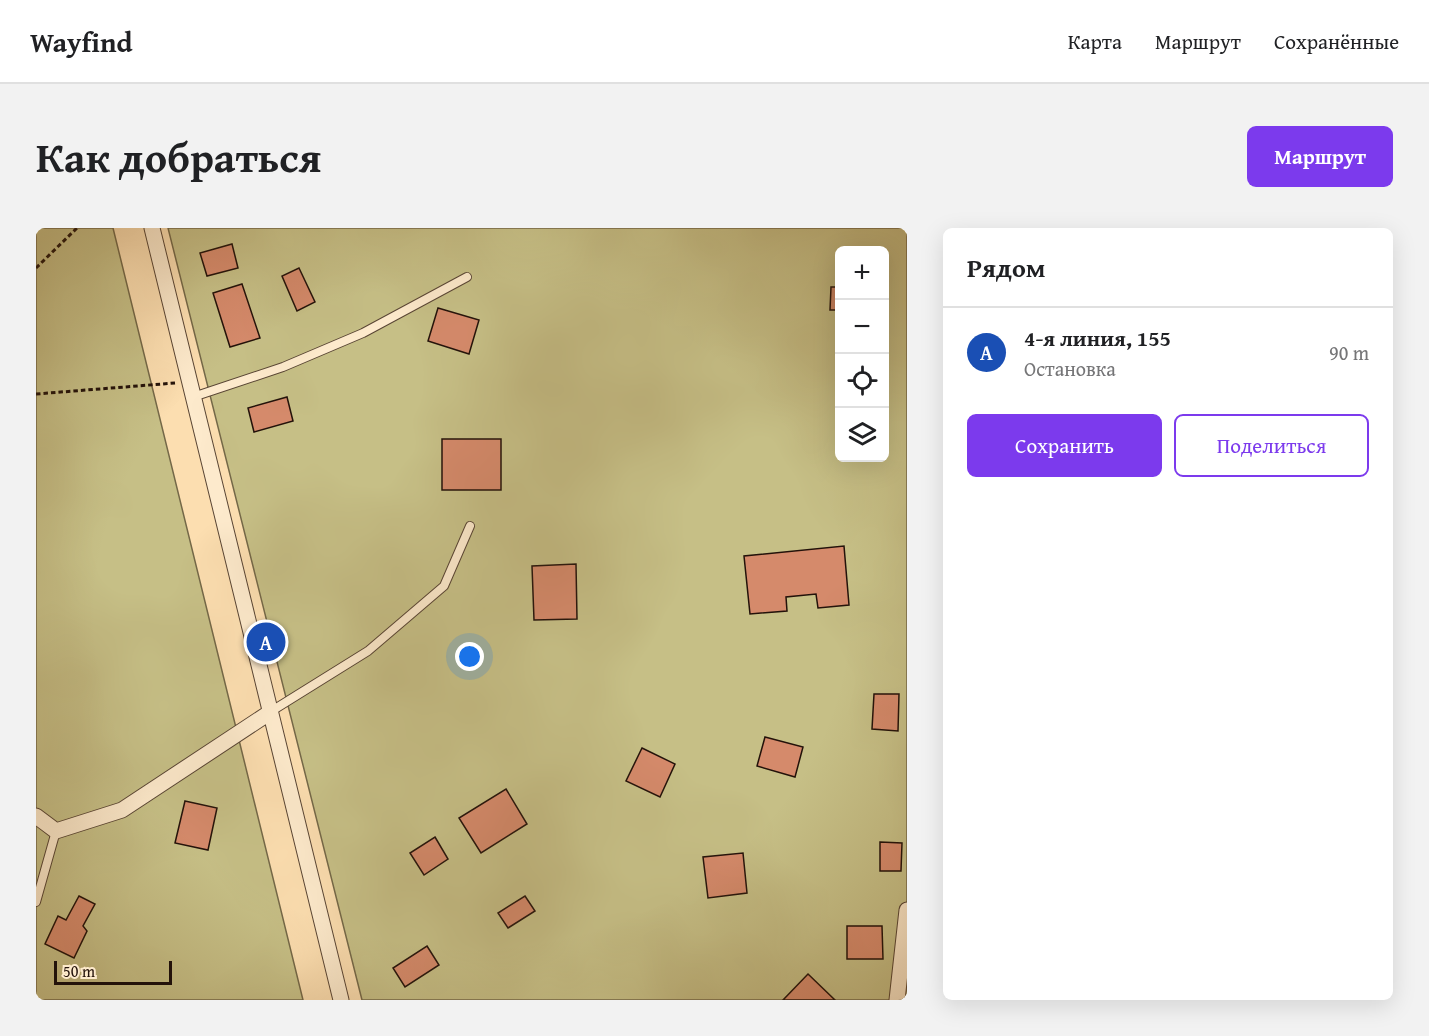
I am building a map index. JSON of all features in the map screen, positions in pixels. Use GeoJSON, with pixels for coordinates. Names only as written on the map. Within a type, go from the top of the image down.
{"type":"FeatureCollection","features":[{"type":"Feature","properties":{"kind":"street"},"geometry":{"type":"LineString","coordinates":[[152,228],[341,1000]]}},
{"type":"Feature","properties":{"kind":"street"},"geometry":{"type":"LineString","coordinates":[[36,816],[56,831],[122,810],[269,713]]}},
{"type":"Feature","properties":{"kind":"street"},"geometry":{"type":"LineString","coordinates":[[897,1000],[907,910]]}},
{"type":"Feature","properties":{"kind":"lane"},"geometry":{"type":"LineString","coordinates":[[191,389],[283,367],[363,333],[467,277]]}},
{"type":"Feature","properties":{"kind":"lane"},"geometry":{"type":"LineString","coordinates":[[269,713],[368,651],[444,586],[470,526]]}},
{"type":"Feature","properties":{"kind":"lane"},"geometry":{"type":"LineString","coordinates":[[36,902],[56,831]]}},
{"type":"Feature","properties":{"kind":"path"},"geometry":{"type":"LineString","coordinates":[[36,268],[77,228]]}},
{"type":"Feature","properties":{"kind":"path"},"geometry":{"type":"LineString","coordinates":[[36,394],[191,389]]}},
{"type":"Feature","properties":{"kind":"shaded area"},"geometry":{"type":"Polygon","coordinates":[[[36,228],[113,228],[303,1000],[36,1000],[36,228]]]}},
{"type":"Feature","properties":{"kind":"shaded area"},"geometry":{"type":"Polygon","coordinates":[[[168,228],[907,228],[907,1000],[362,1000],[168,228]]]}},
{"type":"Feature","properties":{"kind":"building"},"geometry":{"type":"Polygon","coordinates":[[[232,244],[238,268],[207,276],[200,253],[232,244]]]}},
{"type":"Feature","properties":{"kind":"building"},"geometry":{"type":"Polygon","coordinates":[[[299,268],[315,302],[297,311],[282,276],[299,268]]]}},
{"type":"Feature","properties":{"kind":"building"},"geometry":{"type":"Polygon","coordinates":[[[242,284],[260,338],[230,347],[213,293],[242,284]]]}},
{"type":"Feature","properties":{"kind":"building"},"geometry":{"type":"Polygon","coordinates":[[[831,287],[835,287],[835,310],[830,310],[831,287]]]}},
{"type":"Feature","properties":{"kind":"building"},"geometry":{"type":"Polygon","coordinates":[[[438,308],[479,320],[469,354],[428,341],[438,308]]]}},
{"type":"Feature","properties":{"kind":"building"},"geometry":{"type":"Polygon","coordinates":[[[287,397],[293,421],[254,432],[248,408],[287,397]]]}},
{"type":"Feature","properties":{"kind":"building"},"geometry":{"type":"Polygon","coordinates":[[[442,439],[501,439],[501,490],[442,490],[442,439]]]}},
{"type":"Feature","properties":{"kind":"building"},"geometry":{"type":"Polygon","coordinates":[[[844,546],[849,605],[818,608],[816,594],[786,597],[787,611],[750,614],[744,556],[844,546]]]}},
{"type":"Feature","properties":{"kind":"building"},"geometry":{"type":"Polygon","coordinates":[[[576,564],[577,619],[534,620],[532,566],[576,564]]]}},
{"type":"Feature","properties":{"kind":"building"},"geometry":{"type":"Polygon","coordinates":[[[874,694],[899,694],[898,731],[872,729],[874,694]]]}},
{"type":"Feature","properties":{"kind":"building"},"geometry":{"type":"Polygon","coordinates":[[[765,737],[803,747],[795,777],[757,766],[765,737]]]}},
{"type":"Feature","properties":{"kind":"building"},"geometry":{"type":"Polygon","coordinates":[[[642,748],[675,764],[660,797],[626,781],[642,748]]]}},
{"type":"Feature","properties":{"kind":"building"},"geometry":{"type":"Polygon","coordinates":[[[506,789],[527,824],[481,853],[459,818],[506,789]]]}},
{"type":"Feature","properties":{"kind":"building"},"geometry":{"type":"Polygon","coordinates":[[[185,801],[217,808],[208,850],[175,843],[185,801]]]}},
{"type":"Feature","properties":{"kind":"building"},"geometry":{"type":"Polygon","coordinates":[[[435,837],[448,859],[424,875],[410,853],[435,837]]]}},
{"type":"Feature","properties":{"kind":"building"},"geometry":{"type":"Polygon","coordinates":[[[880,842],[902,843],[901,871],[880,871],[880,842]]]}},
{"type":"Feature","properties":{"kind":"building"},"geometry":{"type":"Polygon","coordinates":[[[743,853],[747,893],[708,898],[703,857],[743,853]]]}},
{"type":"Feature","properties":{"kind":"building"},"geometry":{"type":"Polygon","coordinates":[[[79,896],[95,904],[83,926],[87,931],[74,958],[45,944],[58,916],[66,920],[79,896]]]}},
{"type":"Feature","properties":{"kind":"building"},"geometry":{"type":"Polygon","coordinates":[[[525,896],[535,911],[508,928],[498,913],[525,896]]]}},
{"type":"Feature","properties":{"kind":"building"},"geometry":{"type":"Polygon","coordinates":[[[847,926],[882,926],[883,959],[847,959],[847,926]]]}},
{"type":"Feature","properties":{"kind":"building"},"geometry":{"type":"Polygon","coordinates":[[[427,946],[439,965],[405,987],[393,968],[427,946]]]}},
{"type":"Feature","properties":{"kind":"building"},"geometry":{"type":"Polygon","coordinates":[[[808,974],[835,1000],[783,1000],[808,974]]]}},
{"type":"Feature","properties":{"kind":"place","name":"4-я линия, 155"},"geometry":{"type":"Point","coordinates":[266,642]}}]}
